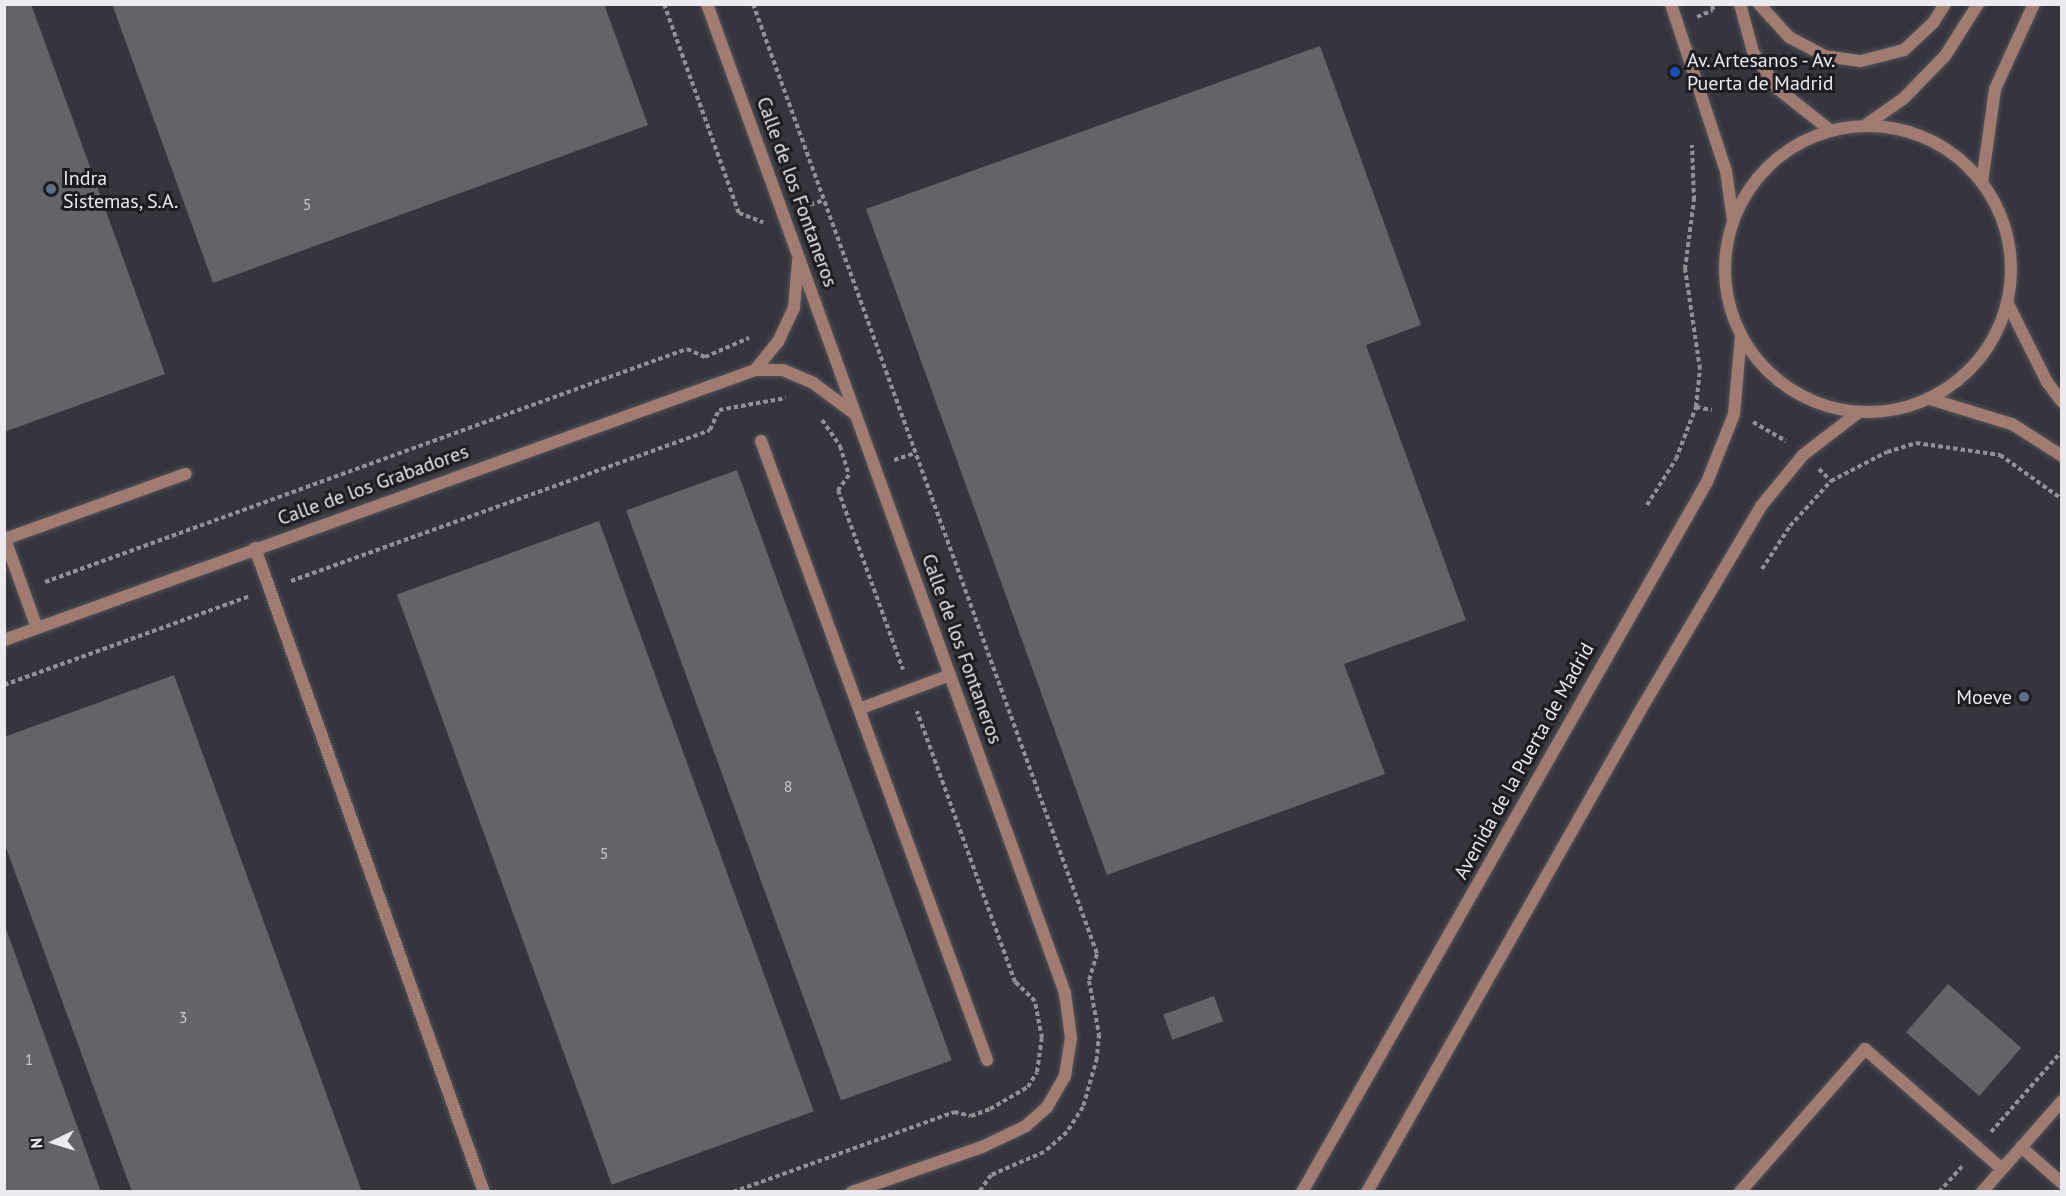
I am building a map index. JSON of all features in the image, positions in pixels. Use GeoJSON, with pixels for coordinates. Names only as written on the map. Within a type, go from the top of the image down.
{"type":"FeatureCollection","features":[{"type":"Feature","properties":{"kind":"street","name":"Calle de los Fontaneros"},"geometry":{"type":"LineString","coordinates":[[707,4],[1065,993],[1071,1038],[1065,1076],[1047,1107],[1026,1126],[982,1147],[852,1191]]}},
{"type":"Feature","properties":{"kind":"street"},"geometry":{"type":"LineString","coordinates":[[1671,4],[1726,171],[1733,220]]}},
{"type":"Feature","properties":{"kind":"street"},"geometry":{"type":"LineString","coordinates":[[1740,4],[1753,52],[1778,89],[1830,130]]}},
{"type":"Feature","properties":{"kind":"street"},"geometry":{"type":"LineString","coordinates":[[1759,4],[1789,37],[1824,56],[1861,61],[1904,50],[1933,23],[1945,4]]}},
{"type":"Feature","properties":{"kind":"street"},"geometry":{"type":"LineString","coordinates":[[1867,124],[1903,99],[1945,56],[1978,4]]}},
{"type":"Feature","properties":{"kind":"street"},"geometry":{"type":"LineString","coordinates":[[1982,182],[1995,89],[2034,4]]}},
{"type":"Feature","properties":{"kind":"street"},"geometry":{"type":"LineString","coordinates":[[1867,124],[1921,136],[1950,151],[1982,182],[2002,219],[2011,260],[2007,302],[1996,332],[1979,359],[1957,382],[1929,399],[1895,410],[1859,412],[1812,401],[1779,380],[1741,336],[1726,292],[1726,244],[1733,220],[1764,169],[1795,144],[1830,130],[1867,124]]}},
{"type":"Feature","properties":{"kind":"street"},"geometry":{"type":"LineString","coordinates":[[755,370],[778,342],[794,308],[798,251]]}},
{"type":"Feature","properties":{"kind":"street"},"geometry":{"type":"LineString","coordinates":[[2007,302],[2047,382],[2061,402]]}},
{"type":"Feature","properties":{"kind":"street","name":"Avenida de la Puerta de Madrid"},"geometry":{"type":"LineString","coordinates":[[1302,1191],[1707,482],[1734,414],[1741,336]]}},
{"type":"Feature","properties":{"kind":"street","name":"Calle de los Grabadores"},"geometry":{"type":"LineString","coordinates":[[4,640],[755,370],[783,370],[813,383],[856,415]]}},
{"type":"Feature","properties":{"kind":"street"},"geometry":{"type":"LineString","coordinates":[[1929,399],[2012,424],[2061,456]]}},
{"type":"Feature","properties":{"kind":"street"},"geometry":{"type":"LineString","coordinates":[[1367,1191],[1640,711],[1762,505],[1803,455],[1859,412]]}},
{"type":"Feature","properties":{"kind":"street"},"geometry":{"type":"LineString","coordinates":[[761,441],[987,1060]]}},
{"type":"Feature","properties":{"kind":"street"},"geometry":{"type":"LineString","coordinates":[[37,628],[5,539],[186,474]]}},
{"type":"Feature","properties":{"kind":"street"},"geometry":{"type":"LineString","coordinates":[[255,548],[484,1191]]}},
{"type":"Feature","properties":{"kind":"street"},"geometry":{"type":"LineString","coordinates":[[859,709],[950,675]]}},
{"type":"Feature","properties":{"kind":"street"},"geometry":{"type":"LineString","coordinates":[[1740,1191],[1866,1049],[2002,1169]]}},
{"type":"Feature","properties":{"kind":"street"},"geometry":{"type":"LineString","coordinates":[[1982,1191],[2061,1101]]}},
{"type":"Feature","properties":{"kind":"street"},"geometry":{"type":"LineString","coordinates":[[2021,1147],[2061,1183]]}},
{"type":"Feature","properties":{"kind":"path"},"geometry":{"type":"LineString","coordinates":[[664,4],[739,213],[763,222],[765,232]]}},
{"type":"Feature","properties":{"kind":"path"},"geometry":{"type":"LineString","coordinates":[[753,4],[1097,954]]}},
{"type":"Feature","properties":{"kind":"path"},"geometry":{"type":"LineString","coordinates":[[1647,505],[1676,459],[1696,407],[1700,369],[1685,269],[1694,200],[1690,133]]}},
{"type":"Feature","properties":{"kind":"path"},"geometry":{"type":"LineString","coordinates":[[24,589],[687,349],[705,357],[744,342],[756,333]]}},
{"type":"Feature","properties":{"kind":"path"},"geometry":{"type":"LineString","coordinates":[[4,685],[710,429],[719,410],[780,397],[790,400]]}},
{"type":"Feature","properties":{"kind":"path"},"geometry":{"type":"LineString","coordinates":[[1696,407],[1734,414],[1773,431],[1831,481]]}},
{"type":"Feature","properties":{"kind":"path"},"geometry":{"type":"LineString","coordinates":[[733,1191],[954,1112],[971,1116],[990,1108],[1028,1087],[1037,1072],[1042,1038],[1035,1001],[1015,982],[838,490],[849,474],[846,465],[829,428],[817,415]]}},
{"type":"Feature","properties":{"kind":"path"},"geometry":{"type":"LineString","coordinates":[[1762,568],[1790,526],[1831,481],[1887,452],[1916,443],[2000,455],[2061,499]]}},
{"type":"Feature","properties":{"kind":"path"},"geometry":{"type":"LineString","coordinates":[[1939,1191],[2061,1051]]}},
{"type":"Feature","properties":{"kind":"building","name":"Indra Sistemas, S.A."},"geometry":{"type":"Polygon","coordinates":[[[4,4],[31,4],[165,374],[4,432],[4,4]]]}},
{"type":"Feature","properties":{"kind":"building"},"geometry":{"type":"Polygon","coordinates":[[[112,4],[604,4],[648,125],[213,283],[112,4]]]}},
{"type":"Feature","properties":{"kind":"building"},"geometry":{"type":"Polygon","coordinates":[[[1320,46],[1421,325],[1366,345],[1466,620],[1344,664],[1385,774],[1107,875],[866,209],[1320,46]]]}},
{"type":"Feature","properties":{"kind":"building"},"geometry":{"type":"Polygon","coordinates":[[[737,470],[952,1060],[841,1100],[626,510],[737,470]]]}},
{"type":"Feature","properties":{"kind":"building"},"geometry":{"type":"Polygon","coordinates":[[[599,521],[814,1111],[612,1185],[397,595],[599,521]]]}},
{"type":"Feature","properties":{"kind":"building"},"geometry":{"type":"Polygon","coordinates":[[[174,675],[362,1192],[132,1192],[4,842],[4,737],[174,675]]]}},
{"type":"Feature","properties":{"kind":"building"},"geometry":{"type":"Polygon","coordinates":[[[5,926],[101,1192],[4,1192],[5,926]]]}},
{"type":"Feature","properties":{"kind":"building"},"geometry":{"type":"Polygon","coordinates":[[[1948,984],[2021,1048],[1979,1096],[1906,1032],[1948,984]]]}},
{"type":"Feature","properties":{"kind":"building"},"geometry":{"type":"Polygon","coordinates":[[[1214,996],[1223,1021],[1172,1040],[1163,1014],[1214,996]]]}},
{"type":"Feature","properties":{"kind":"place","name":"Av. Artesanos - Av. Puerta de Madrid"},"geometry":{"type":"Point","coordinates":[1675,72]}},
{"type":"Feature","properties":{"kind":"place","name":"Indra Sistemas, S.A."},"geometry":{"type":"Point","coordinates":[51,189]}},
{"type":"Feature","properties":{"kind":"place","name":"Moeve"},"geometry":{"type":"Point","coordinates":[2024,697]}}]}
